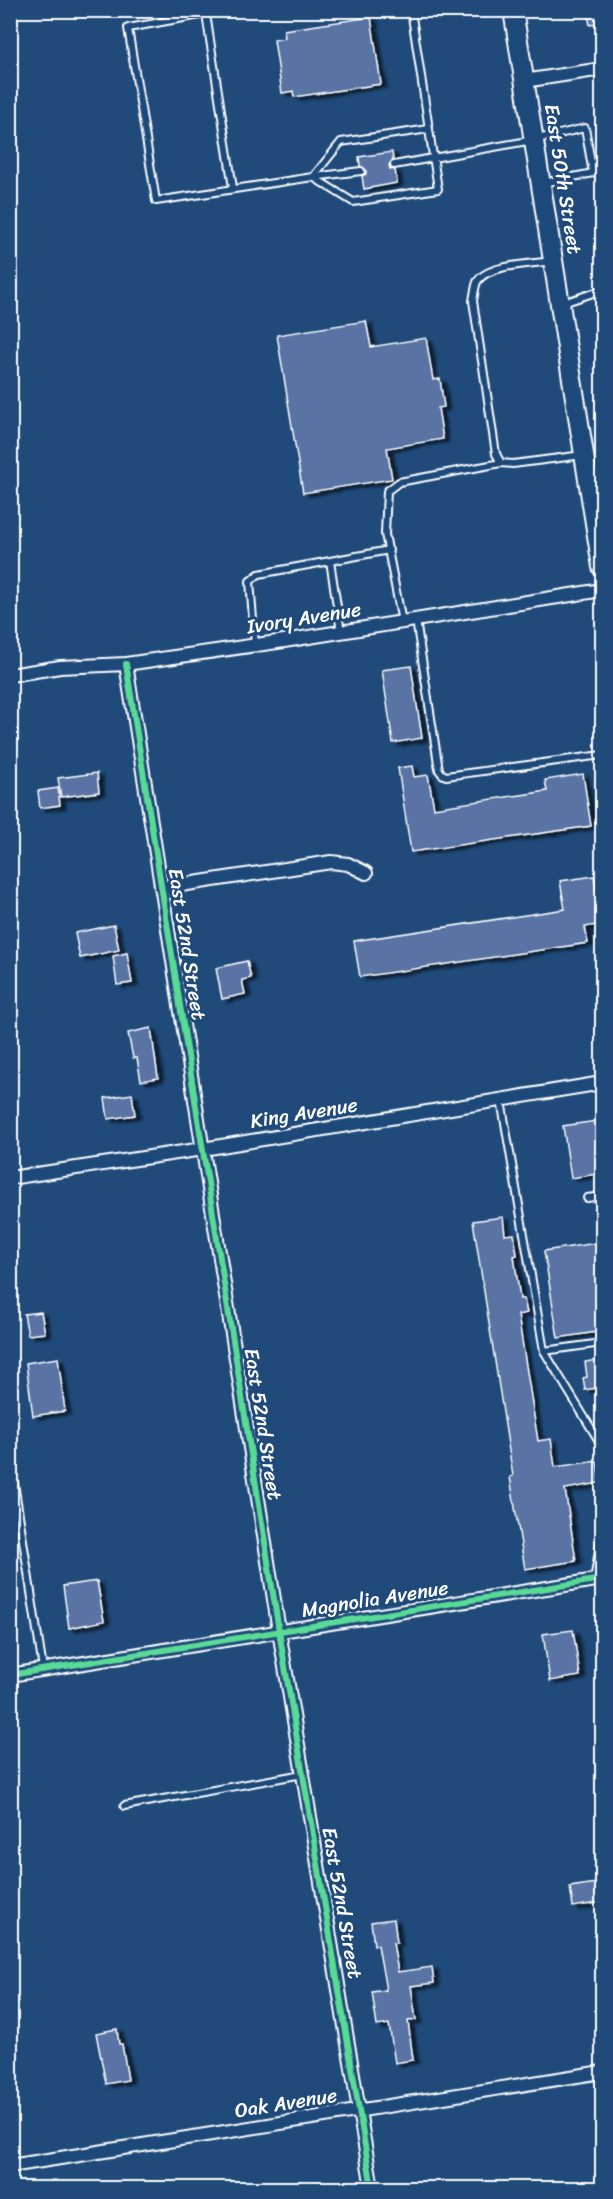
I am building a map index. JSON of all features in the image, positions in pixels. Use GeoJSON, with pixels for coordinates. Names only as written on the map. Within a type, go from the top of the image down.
{"type":"FeatureCollection","features":[{"type":"Feature","properties":{"kind":"main road","name":"East 50th Street"},"geometry":{"type":"LineString","coordinates":[[513,10],[603,567]]}},
{"type":"Feature","properties":{"kind":"street"},"geometry":{"type":"LineString","coordinates":[[524,81],[603,69]]}},
{"type":"Feature","properties":{"kind":"street","name":"Ivory Avenue"},"geometry":{"type":"LineString","coordinates":[[10,675],[60,667],[126,664],[603,590]]}},
{"type":"Feature","properties":{"kind":"street","name":"East 52nd Street"},"geometry":{"type":"LineString","coordinates":[[126,664],[279,1631],[372,2188]]}},
{"type":"Feature","properties":{"kind":"street"},"geometry":{"type":"LineString","coordinates":[[161,888],[331,862],[348,864],[366,873]]}},
{"type":"Feature","properties":{"kind":"street","name":"King Avenue"},"geometry":{"type":"LineString","coordinates":[[10,1178],[203,1149],[603,1083]]}},
{"type":"Feature","properties":{"kind":"street","name":"Magnolia Avenue"},"geometry":{"type":"LineString","coordinates":[[10,1675],[598,1580]]}},
{"type":"Feature","properties":{"kind":"street","name":"Oak Avenue"},"geometry":{"type":"LineString","coordinates":[[10,2166],[603,2072]]}},
{"type":"Feature","properties":{"kind":"lane"},"geometry":{"type":"LineString","coordinates":[[220,10],[128,28],[156,201],[361,171]]}},
{"type":"Feature","properties":{"kind":"lane"},"geometry":{"type":"LineString","coordinates":[[313,177],[353,202],[438,189],[411,10]]}},
{"type":"Feature","properties":{"kind":"lane"},"geometry":{"type":"LineString","coordinates":[[207,14],[233,188]]}},
{"type":"Feature","properties":{"kind":"lane"},"geometry":{"type":"LineString","coordinates":[[394,165],[533,140],[585,128],[593,172]]}},
{"type":"Feature","properties":{"kind":"lane"},"geometry":{"type":"LineString","coordinates":[[313,177],[341,142],[429,129]]}},
{"type":"Feature","properties":{"kind":"lane"},"geometry":{"type":"LineString","coordinates":[[540,184],[593,172],[603,174]]}},
{"type":"Feature","properties":{"kind":"lane"},"geometry":{"type":"LineString","coordinates":[[501,463],[496,454],[473,301],[477,283],[485,274],[498,268],[553,261]]}},
{"type":"Feature","properties":{"kind":"lane"},"geometry":{"type":"LineString","coordinates":[[560,304],[603,290]]}},
{"type":"Feature","properties":{"kind":"lane"},"geometry":{"type":"LineString","coordinates":[[402,622],[385,534],[387,491],[399,482],[501,463],[513,464],[584,455]]}},
{"type":"Feature","properties":{"kind":"lane"},"geometry":{"type":"LineString","coordinates":[[255,645],[249,581],[259,574],[388,550]]}},
{"type":"Feature","properties":{"kind":"lane"},"geometry":{"type":"LineString","coordinates":[[330,561],[341,632]]}},
{"type":"Feature","properties":{"kind":"lane"},"geometry":{"type":"LineString","coordinates":[[416,620],[439,770],[442,774],[446,776],[603,755]]}},
{"type":"Feature","properties":{"kind":"lane"},"geometry":{"type":"LineString","coordinates":[[501,1100],[544,1351],[603,1450]]}},
{"type":"Feature","properties":{"kind":"lane"},"geometry":{"type":"LineString","coordinates":[[587,1198],[603,1196]]}},
{"type":"Feature","properties":{"kind":"lane"},"geometry":{"type":"LineString","coordinates":[[544,1351],[603,1343]]}},
{"type":"Feature","properties":{"kind":"lane"},"geometry":{"type":"LineString","coordinates":[[10,1457],[44,1670]]}},
{"type":"Feature","properties":{"kind":"lane"},"geometry":{"type":"LineString","coordinates":[[598,1580],[603,1533]]}},
{"type":"Feature","properties":{"kind":"lane"},"geometry":{"type":"LineString","coordinates":[[124,1806],[303,1774]]}},
{"type":"Feature","properties":{"kind":"building"},"geometry":{"type":"Polygon","coordinates":[[[587,10],[603,10],[603,23],[590,25],[587,10]]]}},
{"type":"Feature","properties":{"kind":"building"},"geometry":{"type":"Polygon","coordinates":[[[371,17],[381,84],[294,97],[293,91],[282,93],[274,40],[285,38],[284,30],[371,17]]]}},
{"type":"Feature","properties":{"kind":"building"},"geometry":{"type":"Polygon","coordinates":[[[392,152],[393,160],[389,165],[390,169],[395,170],[397,183],[364,189],[362,176],[366,174],[366,170],[360,166],[359,157],[392,152]]]}},
{"type":"Feature","properties":{"kind":"building"},"geometry":{"type":"Polygon","coordinates":[[[366,321],[371,347],[426,338],[433,380],[440,379],[444,407],[438,408],[443,439],[387,448],[392,479],[303,493],[277,335],[366,321]]]}},
{"type":"Feature","properties":{"kind":"building"},"geometry":{"type":"Polygon","coordinates":[[[411,666],[422,738],[393,743],[382,670],[411,666]]]}},
{"type":"Feature","properties":{"kind":"building"},"geometry":{"type":"Polygon","coordinates":[[[412,766],[414,777],[428,775],[434,808],[547,791],[545,780],[583,774],[591,826],[411,852],[398,768],[412,766]]]}},
{"type":"Feature","properties":{"kind":"building"},"geometry":{"type":"Polygon","coordinates":[[[97,773],[99,792],[61,797],[58,778],[97,773]]]}},
{"type":"Feature","properties":{"kind":"building"},"geometry":{"type":"Polygon","coordinates":[[[58,788],[60,805],[40,808],[38,791],[58,788]]]}},
{"type":"Feature","properties":{"kind":"building"},"geometry":{"type":"Polygon","coordinates":[[[594,876],[598,898],[603,898],[603,915],[600,915],[602,924],[585,927],[588,943],[360,977],[354,941],[565,909],[560,881],[594,876]]]}},
{"type":"Feature","properties":{"kind":"building"},"geometry":{"type":"Polygon","coordinates":[[[114,925],[119,950],[80,958],[75,933],[114,925]]]}},
{"type":"Feature","properties":{"kind":"building"},"geometry":{"type":"Polygon","coordinates":[[[127,953],[132,983],[117,985],[113,956],[127,953]]]}},
{"type":"Feature","properties":{"kind":"building"},"geometry":{"type":"Polygon","coordinates":[[[247,961],[251,978],[242,980],[245,994],[222,999],[216,968],[247,961]]]}},
{"type":"Feature","properties":{"kind":"building"},"geometry":{"type":"Polygon","coordinates":[[[151,1028],[158,1078],[141,1081],[137,1058],[133,1058],[128,1033],[151,1028]]]}},
{"type":"Feature","properties":{"kind":"building"},"geometry":{"type":"Polygon","coordinates":[[[132,1094],[135,1115],[108,1119],[105,1098],[132,1094]]]}},
{"type":"Feature","properties":{"kind":"building"},"geometry":{"type":"Polygon","coordinates":[[[603,1120],[603,1173],[571,1178],[563,1126],[603,1120]]]}},
{"type":"Feature","properties":{"kind":"building"},"geometry":{"type":"Polygon","coordinates":[[[503,1217],[505,1235],[514,1234],[517,1255],[514,1256],[520,1299],[524,1299],[527,1313],[518,1315],[538,1441],[551,1439],[555,1467],[597,1461],[600,1483],[565,1489],[576,1561],[525,1569],[510,1477],[513,1476],[473,1221],[503,1217]]]}},
{"type":"Feature","properties":{"kind":"building"},"geometry":{"type":"Polygon","coordinates":[[[603,1242],[603,1331],[558,1338],[544,1251],[603,1242]]]}},
{"type":"Feature","properties":{"kind":"building"},"geometry":{"type":"Polygon","coordinates":[[[41,1312],[45,1333],[28,1335],[24,1314],[41,1312]]]}},
{"type":"Feature","properties":{"kind":"building"},"geometry":{"type":"Polygon","coordinates":[[[58,1358],[65,1411],[33,1416],[26,1363],[58,1358]]]}},
{"type":"Feature","properties":{"kind":"building"},"geometry":{"type":"Polygon","coordinates":[[[603,1359],[603,1387],[585,1390],[583,1378],[587,1377],[585,1362],[603,1359]]]}},
{"type":"Feature","properties":{"kind":"building"},"geometry":{"type":"Polygon","coordinates":[[[97,1581],[104,1621],[69,1628],[63,1586],[97,1581]]]}},
{"type":"Feature","properties":{"kind":"building"},"geometry":{"type":"Polygon","coordinates":[[[573,1630],[580,1676],[550,1681],[543,1634],[573,1630]]]}},
{"type":"Feature","properties":{"kind":"building"},"geometry":{"type":"Polygon","coordinates":[[[603,1882],[603,1902],[573,1907],[570,1887],[603,1882]]]}},
{"type":"Feature","properties":{"kind":"building"},"geometry":{"type":"Polygon","coordinates":[[[394,1919],[397,1943],[393,1943],[398,1972],[432,1967],[434,1983],[411,1986],[416,2020],[408,2021],[413,2060],[395,2063],[389,2024],[377,2026],[372,1992],[386,1990],[378,1945],[374,1945],[371,1922],[394,1919]]]}},
{"type":"Feature","properties":{"kind":"building"},"geometry":{"type":"Polygon","coordinates":[[[117,2029],[128,2080],[106,2084],[96,2033],[117,2029]]]}},
{"type":"Feature","properties":{"kind":"cycle path"},"geometry":{"type":"LineString","coordinates":[[126,664],[279,1631],[372,2188]]}},
{"type":"Feature","properties":{"kind":"cycle path"},"geometry":{"type":"LineString","coordinates":[[10,1675],[602,1579]]}}]}
